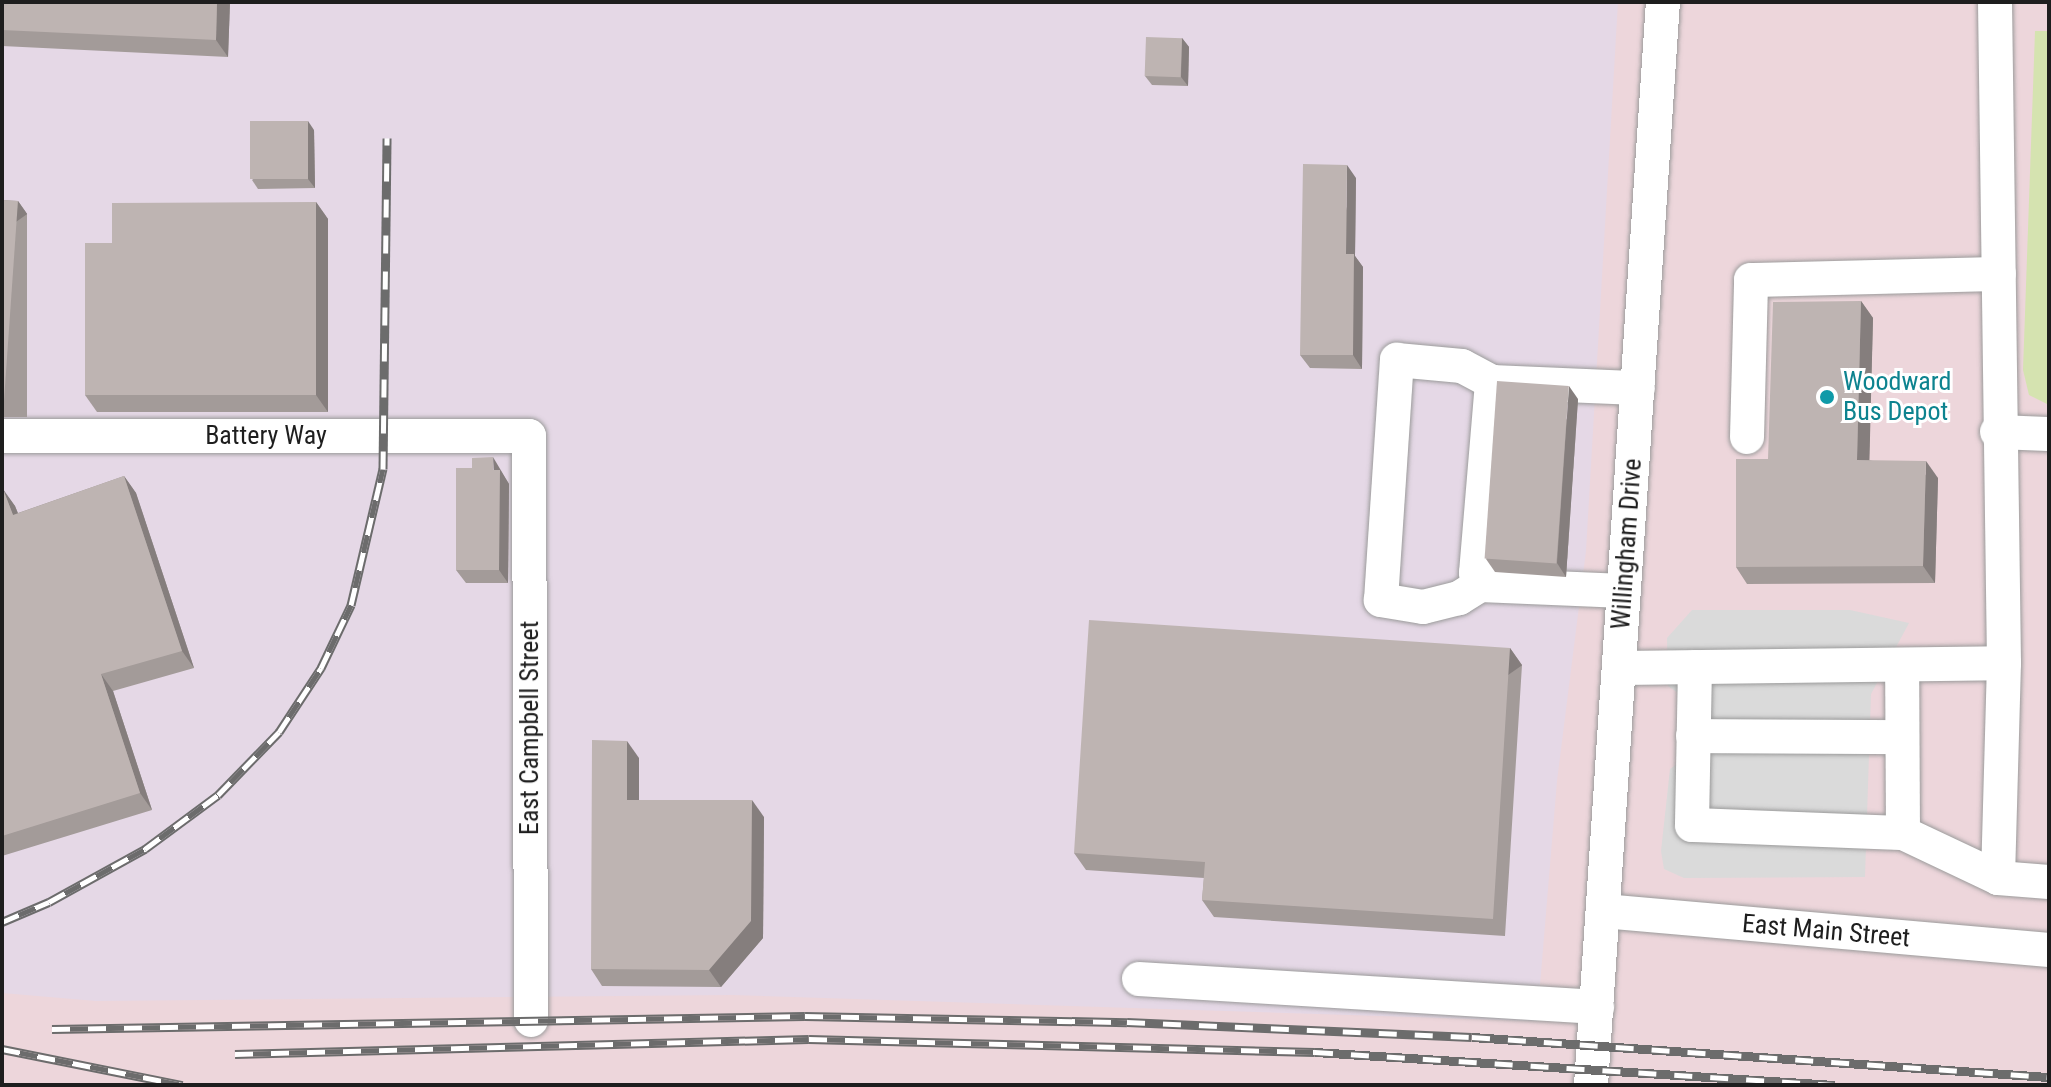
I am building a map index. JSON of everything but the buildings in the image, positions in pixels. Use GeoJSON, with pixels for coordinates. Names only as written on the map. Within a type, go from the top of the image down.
{"type":"FeatureCollection","features":[{"type":"Feature","properties":{"kind":"street","name":"Willingham Drive"},"geometry":{"type":"LineString","coordinates":[[1591,1085],[1663,2]]}},
{"type":"Feature","properties":{"kind":"street"},"geometry":{"type":"LineString","coordinates":[[1995,2],[1999,274],[1997,432],[2004,663],[1998,878]]}},
{"type":"Feature","properties":{"kind":"street"},"geometry":{"type":"LineString","coordinates":[[1747,437],[1751,280],[1999,274]]}},
{"type":"Feature","properties":{"kind":"street"},"geometry":{"type":"LineString","coordinates":[[1624,591],[1480,585],[1459,598],[1423,607],[1381,600],[1397,360],[1462,366],[1492,382],[1638,388]]}},
{"type":"Feature","properties":{"kind":"street"},"geometry":{"type":"LineString","coordinates":[[1480,585],[1476,573],[1492,382]]}},
{"type":"Feature","properties":{"kind":"street"},"geometry":{"type":"LineString","coordinates":[[1997,432],[2049,434]]}},
{"type":"Feature","properties":{"kind":"street","name":"Battery Way"},"geometry":{"type":"LineString","coordinates":[[2,436],[529,436]]}},
{"type":"Feature","properties":{"kind":"street","name":"East Campbell Street"},"geometry":{"type":"LineString","coordinates":[[529,436],[531,1020]]}},
{"type":"Feature","properties":{"kind":"street"},"geometry":{"type":"LineString","coordinates":[[1619,668],[2004,663]]}},
{"type":"Feature","properties":{"kind":"street"},"geometry":{"type":"LineString","coordinates":[[1902,665],[1903,833]]}},
{"type":"Feature","properties":{"kind":"street"},"geometry":{"type":"LineString","coordinates":[[1695,667],[1692,825],[1903,833],[1998,878],[2049,882]]}},
{"type":"Feature","properties":{"kind":"street"},"geometry":{"type":"LineString","coordinates":[[1693,736],[1902,737]]}},
{"type":"Feature","properties":{"kind":"street","name":"East Main Street"},"geometry":{"type":"LineString","coordinates":[[1603,911],[2049,950]]}},
{"type":"Feature","properties":{"kind":"street"},"geometry":{"type":"LineString","coordinates":[[1139,979],[1597,1007]]}},
{"type":"Feature","properties":{"kind":"shaded area"},"geometry":{"type":"Polygon","coordinates":[[[2,2],[2049,2],[2049,1085],[2,1085],[2,2]]]}},
{"type":"Feature","properties":{"kind":"shaded area"},"geometry":{"type":"Polygon","coordinates":[[[2,2],[1618,2],[1586,551],[1557,781],[1537,1021],[732,995],[96,1001],[2,993],[2,2]]]}},
{"type":"Feature","properties":{"kind":"shaded area"},"geometry":{"type":"Polygon","coordinates":[[[1692,610],[1850,610],[1909,623],[1871,694],[1865,877],[1684,878],[1664,869],[1661,851],[1670,769],[1677,764],[1681,695],[1668,686],[1667,638],[1692,610]]]}},
{"type":"Feature","properties":{"kind":"green space"},"geometry":{"type":"Polygon","coordinates":[[[2035,31],[2049,31],[2049,405],[2029,395],[2023,370],[2035,31]]]}},
{"type":"Feature","properties":{"kind":"railway"},"geometry":{"type":"LineString","coordinates":[[2,922],[49,902],[145,849],[218,795],[279,732],[321,668],[351,605],[383,469],[387,138]]}},
{"type":"Feature","properties":{"kind":"railway"},"geometry":{"type":"LineString","coordinates":[[52,1029],[805,1016],[1127,1022],[1472,1037],[2049,1077]]}},
{"type":"Feature","properties":{"kind":"railway"},"geometry":{"type":"LineString","coordinates":[[235,1054],[809,1039],[1315,1052],[1835,1085]]}},
{"type":"Feature","properties":{"kind":"railway"},"geometry":{"type":"LineString","coordinates":[[2,1049],[182,1085]]}},
{"type":"Feature","properties":{"kind":"place","name":"Woodward Bus Depot"},"geometry":{"type":"Point","coordinates":[1827,397]}}]}
